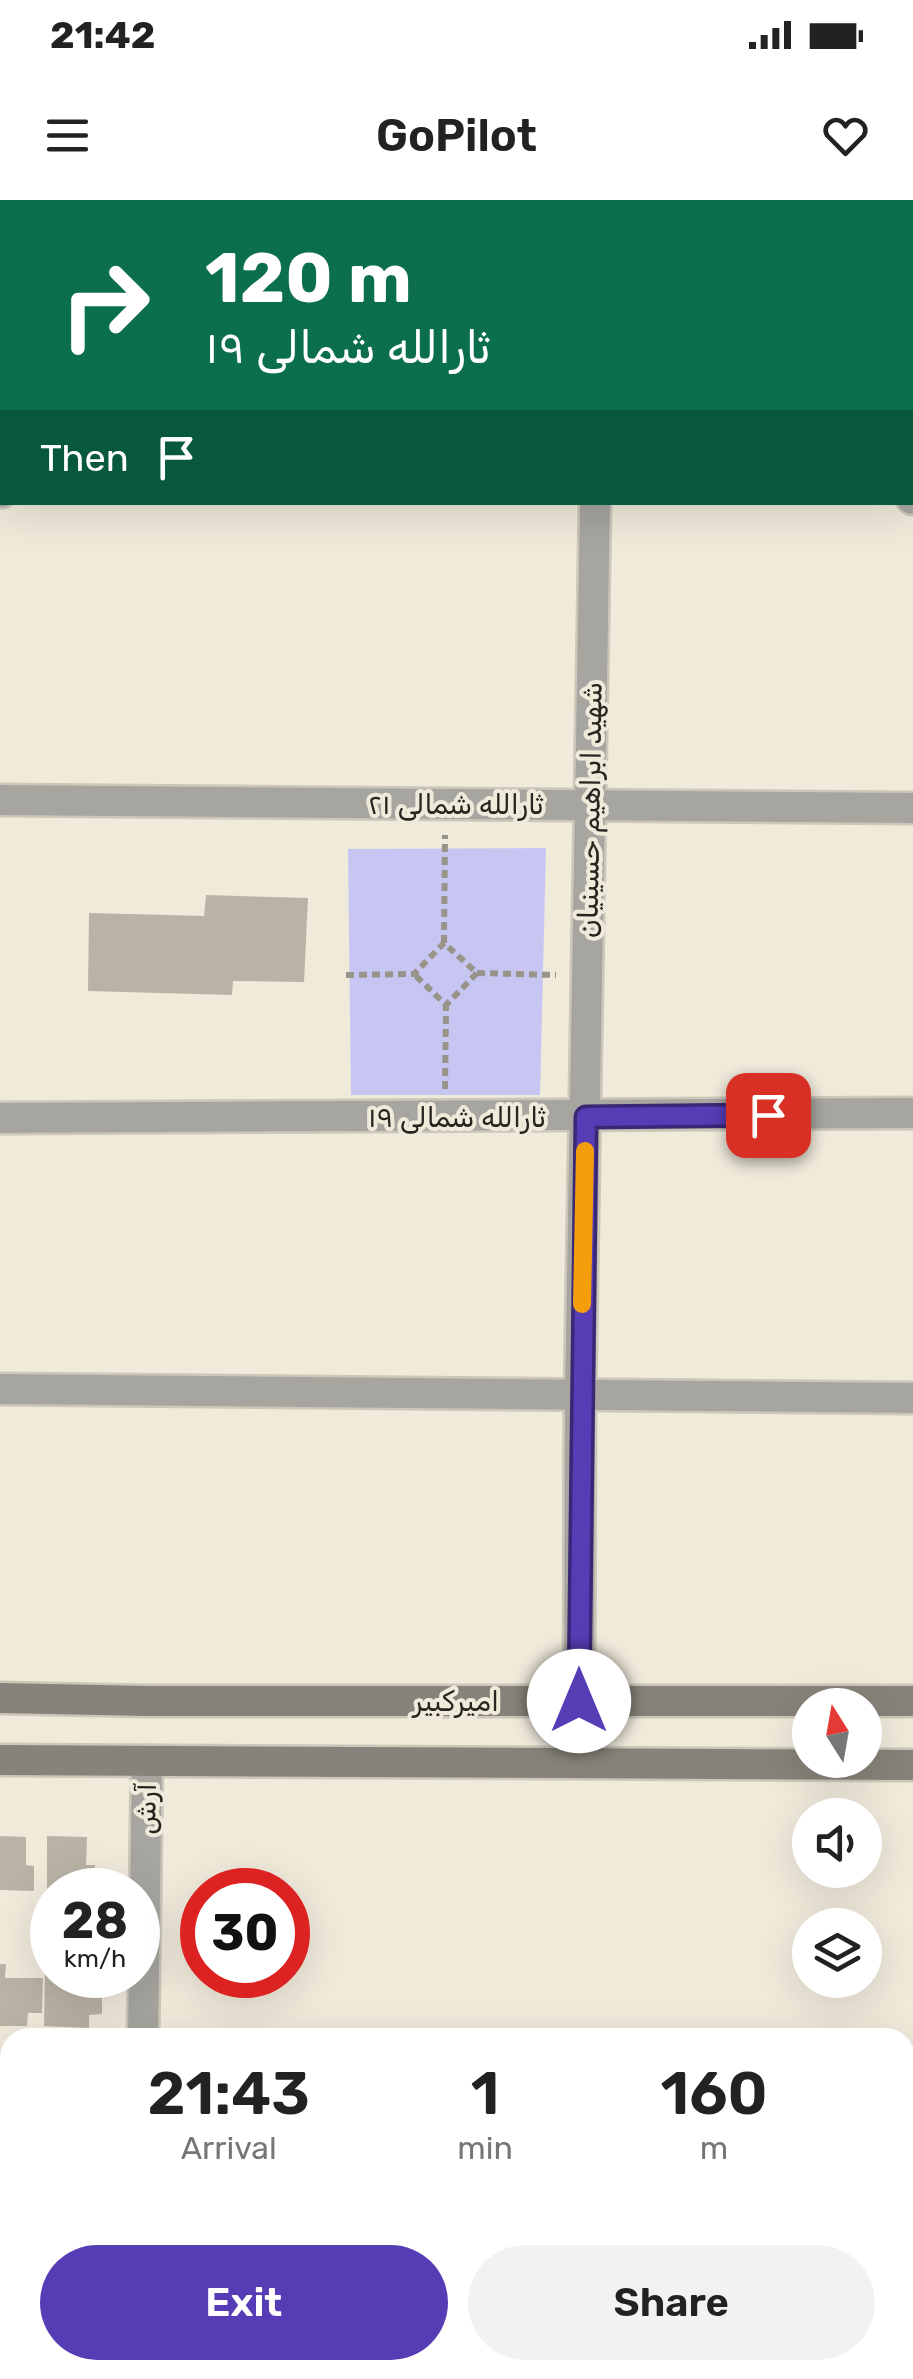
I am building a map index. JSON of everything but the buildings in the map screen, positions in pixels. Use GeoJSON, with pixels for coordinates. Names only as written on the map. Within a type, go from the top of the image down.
{"type":"FeatureCollection","features":[{"type":"Feature","properties":{"kind":"street","name":"شهید ابراهیم حسینیان"},"geometry":{"type":"LineString","coordinates":[[579,1701],[580,1396],[595,505]]}},
{"type":"Feature","properties":{"kind":"street","name":"ثارالله شمالی ۲۱"},"geometry":{"type":"LineString","coordinates":[[0,800],[913,808]]}},
{"type":"Feature","properties":{"kind":"street","name":"ثارالله شمالی ۱۹"},"geometry":{"type":"LineString","coordinates":[[0,1118],[913,1113]]}},
{"type":"Feature","properties":{"kind":"street"},"geometry":{"type":"LineString","coordinates":[[0,1390],[913,1398]]}},
{"type":"Feature","properties":{"kind":"street","name":"امیرکبیر"},"geometry":{"type":"LineString","coordinates":[[0,1698],[913,1701]]}},
{"type":"Feature","properties":{"kind":"street"},"geometry":{"type":"LineString","coordinates":[[0,1760],[913,1765]]}},
{"type":"Feature","properties":{"kind":"street","name":"آرش"},"geometry":{"type":"LineString","coordinates":[[144,2028],[146,1761]]}},
{"type":"Feature","properties":{"kind":"path"},"geometry":{"type":"LineString","coordinates":[[346,975],[414,974],[444,944],[445,804]]}},
{"type":"Feature","properties":{"kind":"path"},"geometry":{"type":"LineString","coordinates":[[444,944],[478,973],[588,976]]}},
{"type":"Feature","properties":{"kind":"path"},"geometry":{"type":"LineString","coordinates":[[444,1117],[446,1005],[478,973]]}},
{"type":"Feature","properties":{"kind":"path"},"geometry":{"type":"LineString","coordinates":[[414,974],[446,1005]]}},
{"type":"Feature","properties":{"kind":"shaded area"},"geometry":{"type":"Polygon","coordinates":[[[546,848],[540,1095],[351,1095],[348,849],[546,848]]]}},
{"type":"Feature","properties":{"kind":"slow traffic"},"geometry":{"type":"LineString","coordinates":[[582,1304],[585,1151]]}},
{"type":"Feature","properties":{"kind":"route"},"geometry":{"type":"LineString","coordinates":[[579,1701],[586,1117],[768,1115]]}}]}
